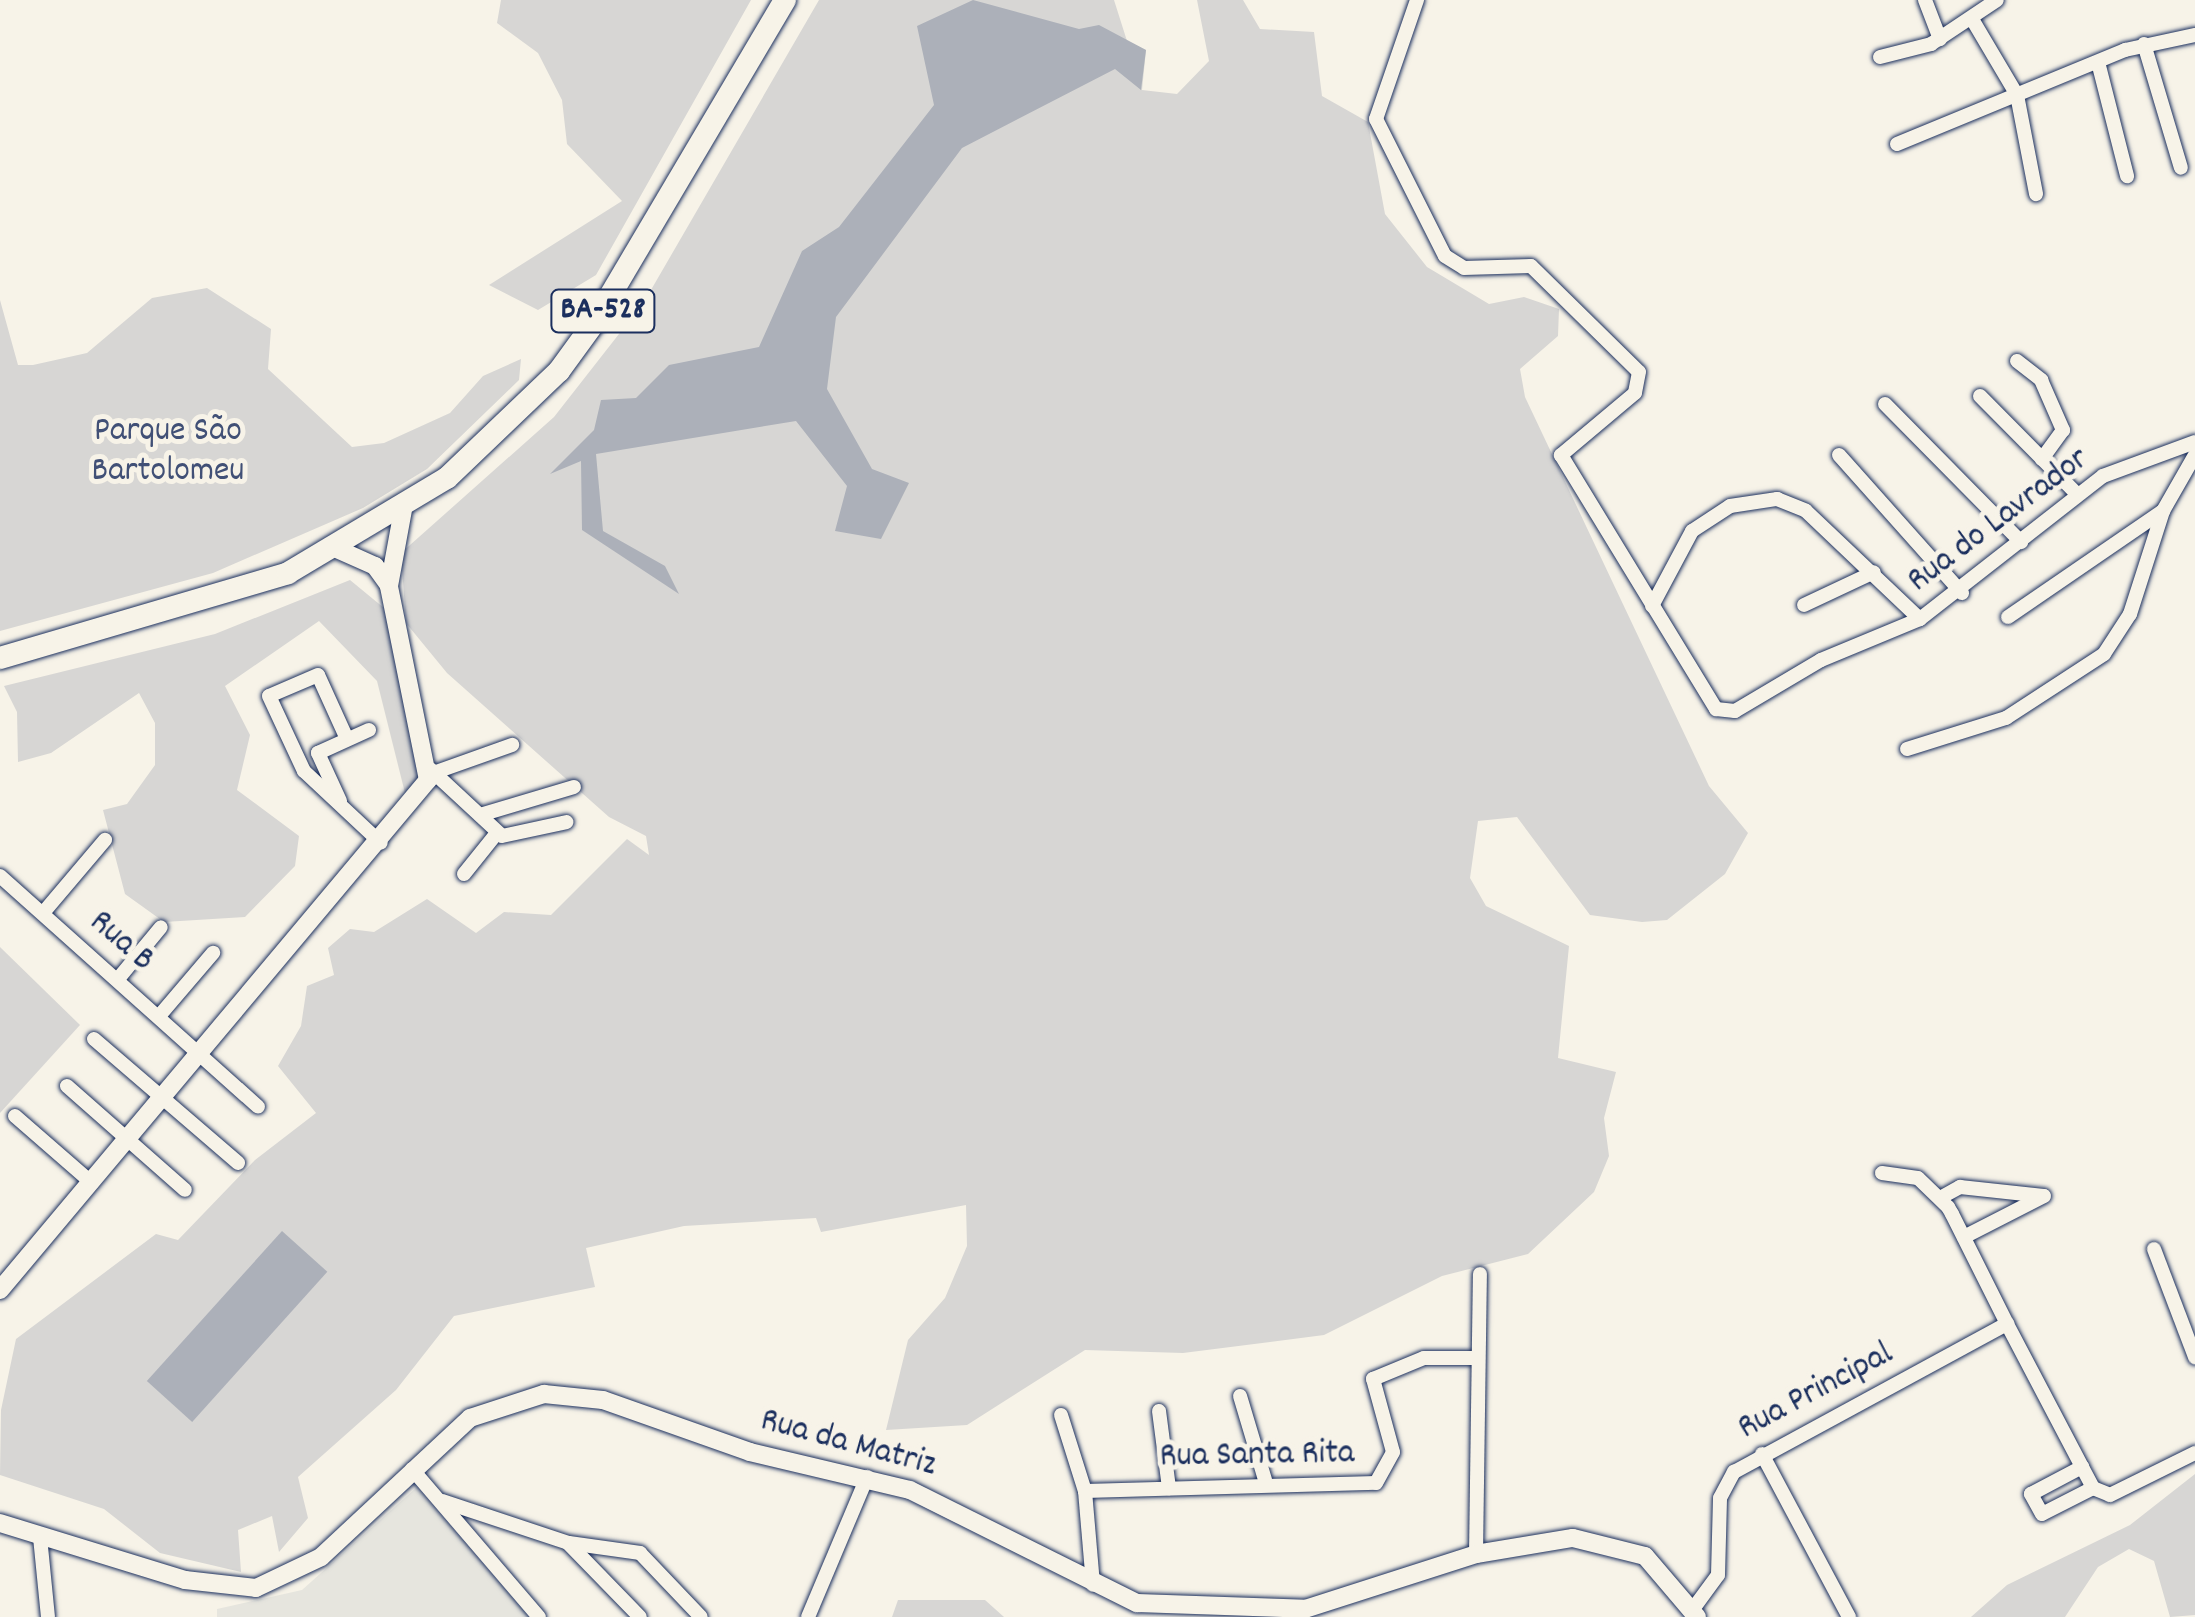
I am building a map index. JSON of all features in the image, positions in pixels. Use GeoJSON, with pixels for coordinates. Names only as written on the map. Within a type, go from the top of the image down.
{"type":"FeatureCollection","features":[{"type":"Feature","properties":{"kind":"main road","name":"BA-528"},"geometry":{"type":"LineString","coordinates":[[0,658],[230,595],[337,548],[403,510],[559,371],[658,224],[785,0]]}},
{"type":"Feature","properties":{"kind":"street"},"geometry":{"type":"LineString","coordinates":[[1417,0],[1376,119],[1445,256],[1464,268],[1531,266],[1640,372],[1635,393],[1560,450],[1652,606]]}},
{"type":"Feature","properties":{"kind":"street"},"geometry":{"type":"LineString","coordinates":[[1925,0],[1940,39]]}},
{"type":"Feature","properties":{"kind":"street"},"geometry":{"type":"LineString","coordinates":[[1880,57],[1940,39],[1996,0]]}},
{"type":"Feature","properties":{"kind":"street"},"geometry":{"type":"LineString","coordinates":[[1972,19],[2016,95],[2036,194]]}},
{"type":"Feature","properties":{"kind":"street"},"geometry":{"type":"LineString","coordinates":[[1896,144],[2144,44],[2195,34]]}},
{"type":"Feature","properties":{"kind":"street"},"geometry":{"type":"LineString","coordinates":[[2144,44],[2180,168]]}},
{"type":"Feature","properties":{"kind":"street"},"geometry":{"type":"LineString","coordinates":[[2098,62],[2127,176]]}},
{"type":"Feature","properties":{"kind":"street"},"geometry":{"type":"LineString","coordinates":[[2017,361],[2041,380],[2063,430],[2042,459]]}},
{"type":"Feature","properties":{"kind":"street"},"geometry":{"type":"LineString","coordinates":[[1980,396],[2077,494]]}},
{"type":"Feature","properties":{"kind":"street"},"geometry":{"type":"LineString","coordinates":[[1886,404],[2021,542]]}},
{"type":"Feature","properties":{"kind":"street","name":"Rua do Lavrador"},"geometry":{"type":"LineString","coordinates":[[1652,606],[1708,700],[1735,711],[1821,660],[1920,620],[1962,593],[2077,494],[2154,452],[2195,442]]}},
{"type":"Feature","properties":{"kind":"street"},"geometry":{"type":"LineString","coordinates":[[1839,455],[1962,593]]}},
{"type":"Feature","properties":{"kind":"street"},"geometry":{"type":"LineString","coordinates":[[1907,749],[2006,718],[2104,654],[2130,614],[2163,511],[2195,455]]}},
{"type":"Feature","properties":{"kind":"street"},"geometry":{"type":"LineString","coordinates":[[1652,606],[1692,531],[1761,499],[1806,511],[1920,620]]}},
{"type":"Feature","properties":{"kind":"street"},"geometry":{"type":"LineString","coordinates":[[389,586],[403,510]]}},
{"type":"Feature","properties":{"kind":"street"},"geometry":{"type":"LineString","coordinates":[[2008,617],[2163,511]]}},
{"type":"Feature","properties":{"kind":"street"},"geometry":{"type":"LineString","coordinates":[[337,548],[375,566],[389,586],[433,770],[497,834]]}},
{"type":"Feature","properties":{"kind":"street"},"geometry":{"type":"LineString","coordinates":[[1804,605],[1874,572]]}},
{"type":"Feature","properties":{"kind":"street"},"geometry":{"type":"LineString","coordinates":[[347,739],[318,675],[269,696],[304,770],[381,843]]}},
{"type":"Feature","properties":{"kind":"street"},"geometry":{"type":"LineString","coordinates":[[344,808],[318,753],[369,730]]}},
{"type":"Feature","properties":{"kind":"street"},"geometry":{"type":"LineString","coordinates":[[0,1290],[381,843],[433,770],[512,745]]}},
{"type":"Feature","properties":{"kind":"street"},"geometry":{"type":"LineString","coordinates":[[480,815],[574,788]]}},
{"type":"Feature","properties":{"kind":"street"},"geometry":{"type":"LineString","coordinates":[[464,874],[497,834],[567,822]]}},
{"type":"Feature","properties":{"kind":"street"},"geometry":{"type":"LineString","coordinates":[[43,913],[106,840]]}},
{"type":"Feature","properties":{"kind":"street","name":"Rua B"},"geometry":{"type":"LineString","coordinates":[[0,876],[204,1054],[258,1107]]}},
{"type":"Feature","properties":{"kind":"street"},"geometry":{"type":"LineString","coordinates":[[118,979],[161,928]]}},
{"type":"Feature","properties":{"kind":"street"},"geometry":{"type":"LineString","coordinates":[[160,1015],[213,954]]}},
{"type":"Feature","properties":{"kind":"street"},"geometry":{"type":"LineString","coordinates":[[94,1039],[238,1163]]}},
{"type":"Feature","properties":{"kind":"street"},"geometry":{"type":"LineString","coordinates":[[66,1086],[185,1190]]}},
{"type":"Feature","properties":{"kind":"street"},"geometry":{"type":"LineString","coordinates":[[15,1116],[92,1182]]}},
{"type":"Feature","properties":{"kind":"street"},"geometry":{"type":"LineString","coordinates":[[1882,1173],[1918,1178],[1940,1198],[2093,1488],[2110,1495],[2195,1453]]}},
{"type":"Feature","properties":{"kind":"street"},"geometry":{"type":"LineString","coordinates":[[1940,1198],[1960,1187],[2044,1196],[1964,1238]]}},
{"type":"Feature","properties":{"kind":"street"},"geometry":{"type":"LineString","coordinates":[[2154,1249],[2195,1357]]}},
{"type":"Feature","properties":{"kind":"street"},"geometry":{"type":"LineString","coordinates":[[1476,1554],[1480,1274]]}},
{"type":"Feature","properties":{"kind":"street","name":"Rua Principal"},"geometry":{"type":"LineString","coordinates":[[1695,1613],[1722,1560],[1725,1485],[1762,1454],[2007,1324]]}},
{"type":"Feature","properties":{"kind":"street","name":"Rua Santa Rita"},"geometry":{"type":"LineString","coordinates":[[1085,1492],[1265,1480],[1383,1479],[1393,1452],[1373,1379],[1408,1362],[1478,1358]]}},
{"type":"Feature","properties":{"kind":"street","name":"Rua da Matriz"},"geometry":{"type":"LineString","coordinates":[[0,1523],[185,1580],[256,1588],[321,1557],[470,1418],[544,1394],[603,1400],[750,1452],[866,1477],[950,1506],[1093,1588],[1179,1613],[1304,1608],[1476,1554],[1573,1538],[1623,1546],[1662,1568],[1695,1613]]}},
{"type":"Feature","properties":{"kind":"street"},"geometry":{"type":"LineString","coordinates":[[1240,1396],[1265,1480]]}},
{"type":"Feature","properties":{"kind":"street"},"geometry":{"type":"LineString","coordinates":[[1159,1411],[1169,1488]]}},
{"type":"Feature","properties":{"kind":"street"},"geometry":{"type":"LineString","coordinates":[[1061,1416],[1085,1492],[1093,1588]]}},
{"type":"Feature","properties":{"kind":"street"},"geometry":{"type":"LineString","coordinates":[[1762,1454],[1849,1617]]}},
{"type":"Feature","properties":{"kind":"street"},"geometry":{"type":"LineString","coordinates":[[2082,1467],[2032,1494],[2036,1504],[2042,1514],[2093,1488]]}},
{"type":"Feature","properties":{"kind":"street"},"geometry":{"type":"LineString","coordinates":[[412,1469],[539,1617]]}},
{"type":"Feature","properties":{"kind":"street"},"geometry":{"type":"LineString","coordinates":[[808,1617],[866,1477]]}},
{"type":"Feature","properties":{"kind":"street"},"geometry":{"type":"LineString","coordinates":[[442,1500],[568,1542],[640,1553],[701,1617]]}},
{"type":"Feature","properties":{"kind":"street"},"geometry":{"type":"LineString","coordinates":[[40,1537],[48,1617]]}},
{"type":"Feature","properties":{"kind":"street"},"geometry":{"type":"LineString","coordinates":[[568,1542],[640,1617]]}},
{"type":"Feature","properties":{"kind":"shaded area"},"geometry":{"type":"Polygon","coordinates":[[[973,0],[1079,29],[1099,25],[1146,50],[1141,90],[1115,69],[962,148],[836,317],[827,389],[872,469],[909,483],[881,539],[835,531],[847,486],[796,421],[596,454],[603,531],[665,566],[679,594],[582,530],[581,461],[550,474],[594,430],[601,400],[636,398],[669,365],[759,347],[802,251],[839,227],[934,105],[917,26],[973,0]]]}},
{"type":"Feature","properties":{"kind":"shaded area"},"geometry":{"type":"Polygon","coordinates":[[[282,1231],[327,1272],[192,1422],[147,1381],[282,1231]]]}},
{"type":"Feature","properties":{"kind":"shaded area"},"geometry":{"type":"Polygon","coordinates":[[[417,1487],[529,1617],[217,1617],[217,1609],[302,1590],[417,1487]]]}},
{"type":"Feature","properties":{"kind":"green space"},"geometry":{"type":"Polygon","coordinates":[[[501,0],[751,0],[596,275],[538,310],[489,285],[622,201],[567,144],[562,100],[538,53],[497,23],[501,0]]]}},
{"type":"Feature","properties":{"kind":"green space"},"geometry":{"type":"Polygon","coordinates":[[[819,0],[1114,0],[1127,41],[1146,50],[1142,90],[1177,94],[1209,61],[1197,0],[1243,0],[1260,29],[1314,32],[1322,96],[1368,122],[1385,214],[1427,267],[1489,304],[1524,297],[1559,309],[1558,336],[1520,369],[1525,397],[1709,786],[1748,833],[1725,874],[1667,920],[1642,922],[1590,915],[1517,817],[1478,821],[1470,878],[1486,906],[1569,946],[1558,1058],[1616,1072],[1604,1118],[1609,1156],[1594,1192],[1528,1254],[1442,1276],[1324,1335],[1183,1353],[1085,1350],[967,1425],[886,1430],[908,1340],[945,1298],[967,1246],[966,1205],[821,1232],[816,1218],[684,1226],[586,1248],[595,1287],[454,1316],[396,1390],[298,1477],[308,1518],[279,1552],[272,1516],[238,1530],[241,1572],[160,1553],[104,1509],[0,1475],[1,1410],[16,1339],[156,1234],[178,1240],[255,1160],[316,1113],[278,1066],[301,1026],[307,986],[334,975],[328,948],[350,929],[374,932],[427,899],[476,933],[504,912],[551,915],[627,839],[649,855],[646,836],[609,817],[447,673],[406,623],[401,553],[554,417],[644,302],[819,0]]]}},
{"type":"Feature","properties":{"kind":"green space","name":"Parque São Bartolomeu"},"geometry":{"type":"Polygon","coordinates":[[[207,288],[271,329],[268,369],[352,447],[384,443],[450,413],[483,376],[521,359],[519,380],[427,469],[363,508],[213,573],[0,631],[0,300],[18,365],[33,365],[87,353],[152,298],[207,288]]]}},
{"type":"Feature","properties":{"kind":"green space"},"geometry":{"type":"Polygon","coordinates":[[[350,580],[384,608],[420,780],[405,793],[377,681],[319,621],[225,686],[250,735],[237,790],[299,836],[295,866],[245,917],[164,922],[125,894],[103,810],[127,804],[155,765],[155,723],[139,693],[51,753],[18,762],[17,712],[4,686],[215,634],[350,580]]]}},
{"type":"Feature","properties":{"kind":"green space"},"geometry":{"type":"Polygon","coordinates":[[[0,947],[80,1025],[0,1113],[0,947]]]}},
{"type":"Feature","properties":{"kind":"green space"},"geometry":{"type":"Polygon","coordinates":[[[2195,1474],[2195,1615],[2170,1617],[2154,1561],[2129,1549],[2098,1567],[2065,1617],[1971,1617],[2007,1585],[2130,1525],[2195,1474]]]}},
{"type":"Feature","properties":{"kind":"green space"},"geometry":{"type":"Polygon","coordinates":[[[898,1600],[985,1600],[1004,1617],[892,1617],[898,1600]]]}}]}
